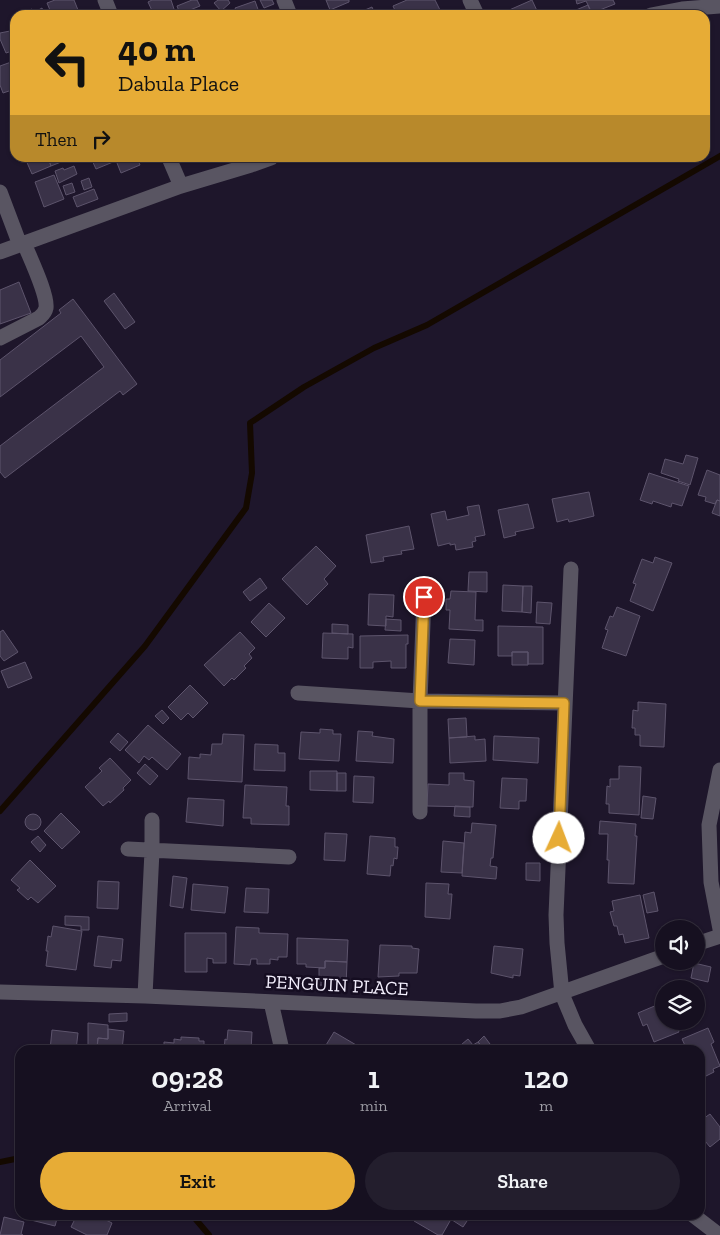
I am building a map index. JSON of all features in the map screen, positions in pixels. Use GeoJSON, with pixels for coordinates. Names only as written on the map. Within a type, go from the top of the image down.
{"type":"FeatureCollection","features":[{"type":"Feature","properties":{"kind":"street"},"geometry":{"type":"LineString","coordinates":[[652,10],[720,6]]}},
{"type":"Feature","properties":{"kind":"street"},"geometry":{"type":"LineString","coordinates":[[171,162],[181,186]]}},
{"type":"Feature","properties":{"kind":"street"},"geometry":{"type":"LineString","coordinates":[[0,252],[181,186],[260,162]]}},
{"type":"Feature","properties":{"kind":"street"},"geometry":{"type":"LineString","coordinates":[[0,192],[45,297],[46,309],[39,318],[0,338]]}},
{"type":"Feature","properties":{"kind":"street"},"geometry":{"type":"LineString","coordinates":[[571,569],[564,703],[556,943],[562,994],[575,1025],[586,1045]]}},
{"type":"Feature","properties":{"kind":"street"},"geometry":{"type":"LineString","coordinates":[[420,812],[420,701],[424,597]]}},
{"type":"Feature","properties":{"kind":"street"},"geometry":{"type":"LineString","coordinates":[[298,693],[420,701],[564,703]]}},
{"type":"Feature","properties":{"kind":"street"},"geometry":{"type":"LineString","coordinates":[[720,770],[709,825],[711,882],[720,929]]}},
{"type":"Feature","properties":{"kind":"street"},"geometry":{"type":"LineString","coordinates":[[145,996],[152,820]]}},
{"type":"Feature","properties":{"kind":"street"},"geometry":{"type":"LineString","coordinates":[[128,849],[289,856]]}},
{"type":"Feature","properties":{"kind":"street"},"geometry":{"type":"LineString","coordinates":[[705,941],[720,936]]}},
{"type":"Feature","properties":{"kind":"street","name":"PENGUIN PLACE"},"geometry":{"type":"LineString","coordinates":[[0,992],[145,996],[492,1011],[520,1007],[562,994],[655,959]]}},
{"type":"Feature","properties":{"kind":"street"},"geometry":{"type":"LineString","coordinates":[[271,1002],[281,1045]]}},
{"type":"Feature","properties":{"kind":"street"},"geometry":{"type":"LineString","coordinates":[[700,1220],[719,1235]]}},
{"type":"Feature","properties":{"kind":"building"},"geometry":{"type":"Polygon","coordinates":[[[55,0],[74,0],[78,10],[50,10],[47,3],[55,0]]]}},
{"type":"Feature","properties":{"kind":"building"},"geometry":{"type":"Polygon","coordinates":[[[152,0],[171,0],[174,10],[152,10],[148,2],[152,0]]]}},
{"type":"Feature","properties":{"kind":"building"},"geometry":{"type":"Polygon","coordinates":[[[197,0],[200,6],[190,10],[178,10],[177,6],[197,0]]]}},
{"type":"Feature","properties":{"kind":"building"},"geometry":{"type":"Polygon","coordinates":[[[218,0],[228,0],[230,3],[220,10],[214,3],[218,0]]]}},
{"type":"Feature","properties":{"kind":"building"},"geometry":{"type":"Polygon","coordinates":[[[260,0],[272,0],[274,4],[264,8],[260,0]]]}},
{"type":"Feature","properties":{"kind":"building"},"geometry":{"type":"Polygon","coordinates":[[[326,0],[349,0],[349,2],[330,10],[326,0]]]}},
{"type":"Feature","properties":{"kind":"building"},"geometry":{"type":"Polygon","coordinates":[[[407,0],[435,0],[440,10],[395,10],[393,6],[407,0]]]}},
{"type":"Feature","properties":{"kind":"building"},"geometry":{"type":"Polygon","coordinates":[[[532,0],[537,10],[509,10],[532,0]]]}},
{"type":"Feature","properties":{"kind":"building"},"geometry":{"type":"Polygon","coordinates":[[[576,0],[613,0],[615,4],[600,10],[590,10],[586,1],[577,4],[576,0]]]}},
{"type":"Feature","properties":{"kind":"building"},"geometry":{"type":"Polygon","coordinates":[[[255,1],[258,10],[236,10],[235,8],[255,1]]]}},
{"type":"Feature","properties":{"kind":"building"},"geometry":{"type":"Polygon","coordinates":[[[588,5],[590,10],[576,10],[588,5]]]}},
{"type":"Feature","properties":{"kind":"building"},"geometry":{"type":"Polygon","coordinates":[[[10,31],[10,52],[6,53],[0,39],[0,33],[10,31]]]}},
{"type":"Feature","properties":{"kind":"building"},"geometry":{"type":"Polygon","coordinates":[[[10,62],[10,91],[3,93],[0,85],[0,66],[10,62]]]}},
{"type":"Feature","properties":{"kind":"building"},"geometry":{"type":"Polygon","coordinates":[[[27,162],[50,162],[51,166],[32,174],[27,162]]]}},
{"type":"Feature","properties":{"kind":"building"},"geometry":{"type":"Polygon","coordinates":[[[50,162],[61,162],[51,166],[50,162]]]}},
{"type":"Feature","properties":{"kind":"building"},"geometry":{"type":"Polygon","coordinates":[[[93,162],[113,162],[96,169],[93,162]]]}},
{"type":"Feature","properties":{"kind":"building"},"geometry":{"type":"Polygon","coordinates":[[[117,162],[139,162],[140,165],[121,173],[117,162]]]}},
{"type":"Feature","properties":{"kind":"building"},"geometry":{"type":"Polygon","coordinates":[[[74,166],[77,174],[59,183],[55,171],[74,166]]]}},
{"type":"Feature","properties":{"kind":"building"},"geometry":{"type":"Polygon","coordinates":[[[54,175],[64,199],[44,207],[35,182],[54,175]]]}},
{"type":"Feature","properties":{"kind":"building"},"geometry":{"type":"Polygon","coordinates":[[[89,178],[92,187],[84,190],[81,181],[89,178]]]}},
{"type":"Feature","properties":{"kind":"building"},"geometry":{"type":"Polygon","coordinates":[[[72,183],[75,192],[66,195],[63,186],[72,183]]]}},
{"type":"Feature","properties":{"kind":"building"},"geometry":{"type":"Polygon","coordinates":[[[94,189],[98,199],[77,207],[73,197],[94,189]]]}},
{"type":"Feature","properties":{"kind":"building"},"geometry":{"type":"Polygon","coordinates":[[[19,282],[31,313],[0,324],[0,290],[19,282]]]}},
{"type":"Feature","properties":{"kind":"building"},"geometry":{"type":"Polygon","coordinates":[[[114,293],[135,322],[125,329],[104,301],[114,293]]]}},
{"type":"Feature","properties":{"kind":"building"},"geometry":{"type":"Polygon","coordinates":[[[73,299],[137,384],[123,395],[120,391],[5,478],[0,472],[0,446],[104,367],[81,336],[0,397],[0,360],[61,313],[59,310],[73,299]]]}},
{"type":"Feature","properties":{"kind":"building"},"geometry":{"type":"Polygon","coordinates":[[[686,455],[698,458],[690,485],[661,473],[665,459],[683,464],[686,455]]]}},
{"type":"Feature","properties":{"kind":"building"},"geometry":{"type":"Polygon","coordinates":[[[707,470],[720,475],[720,501],[717,500],[715,504],[705,501],[706,497],[698,495],[707,470]]]}},
{"type":"Feature","properties":{"kind":"building"},"geometry":{"type":"Polygon","coordinates":[[[649,473],[689,486],[682,506],[672,503],[671,507],[653,501],[652,504],[640,500],[649,473]]]}},
{"type":"Feature","properties":{"kind":"building"},"geometry":{"type":"Polygon","coordinates":[[[589,492],[594,516],[569,522],[568,519],[557,522],[552,499],[589,492]]]}},
{"type":"Feature","properties":{"kind":"building"},"geometry":{"type":"Polygon","coordinates":[[[717,500],[720,501],[720,516],[712,513],[717,500]]]}},
{"type":"Feature","properties":{"kind":"building"},"geometry":{"type":"Polygon","coordinates":[[[528,504],[534,528],[515,532],[516,535],[504,538],[498,510],[528,504]]]}},
{"type":"Feature","properties":{"kind":"building"},"geometry":{"type":"Polygon","coordinates":[[[479,505],[485,535],[475,537],[476,541],[472,542],[473,547],[456,550],[455,544],[450,545],[450,543],[438,546],[431,514],[445,511],[447,520],[469,515],[467,507],[479,505]]]}},
{"type":"Feature","properties":{"kind":"building"},"geometry":{"type":"Polygon","coordinates":[[[409,526],[414,549],[401,551],[402,554],[383,557],[384,561],[371,563],[366,535],[409,526]]]}},
{"type":"Feature","properties":{"kind":"building"},"geometry":{"type":"Polygon","coordinates":[[[316,546],[336,566],[324,579],[328,584],[307,605],[282,579],[316,546]]]}},
{"type":"Feature","properties":{"kind":"building"},"geometry":{"type":"Polygon","coordinates":[[[655,557],[672,563],[653,611],[630,601],[636,584],[633,583],[642,559],[653,563],[655,557]]]}},
{"type":"Feature","properties":{"kind":"building"},"geometry":{"type":"Polygon","coordinates":[[[469,572],[487,572],[487,592],[468,591],[469,572]]]}},
{"type":"Feature","properties":{"kind":"building"},"geometry":{"type":"Polygon","coordinates":[[[260,578],[267,588],[250,601],[243,592],[260,578]]]}},
{"type":"Feature","properties":{"kind":"building"},"geometry":{"type":"Polygon","coordinates":[[[503,585],[523,586],[522,612],[502,611],[503,585]]]}},
{"type":"Feature","properties":{"kind":"building"},"geometry":{"type":"Polygon","coordinates":[[[523,586],[532,586],[531,613],[522,612],[523,586]]]}},
{"type":"Feature","properties":{"kind":"building"},"geometry":{"type":"Polygon","coordinates":[[[451,591],[476,592],[475,620],[483,620],[483,631],[449,629],[450,610],[446,610],[446,599],[450,599],[451,591]]]}},
{"type":"Feature","properties":{"kind":"building"},"geometry":{"type":"Polygon","coordinates":[[[369,594],[394,595],[393,617],[386,616],[386,626],[368,625],[369,594]]]}},
{"type":"Feature","properties":{"kind":"building"},"geometry":{"type":"Polygon","coordinates":[[[537,602],[552,603],[550,624],[536,623],[537,602]]]}},
{"type":"Feature","properties":{"kind":"building"},"geometry":{"type":"Polygon","coordinates":[[[269,603],[285,618],[266,637],[251,622],[269,603]]]}},
{"type":"Feature","properties":{"kind":"building"},"geometry":{"type":"Polygon","coordinates":[[[617,607],[640,616],[626,656],[602,648],[608,630],[605,629],[610,616],[613,617],[617,607]]]}},
{"type":"Feature","properties":{"kind":"building"},"geometry":{"type":"Polygon","coordinates":[[[386,619],[401,620],[401,631],[385,630],[386,619]]]}},
{"type":"Feature","properties":{"kind":"building"},"geometry":{"type":"Polygon","coordinates":[[[332,624],[348,625],[348,634],[332,633],[332,624]]]}},
{"type":"Feature","properties":{"kind":"building"},"geometry":{"type":"Polygon","coordinates":[[[498,626],[543,627],[543,664],[528,664],[528,652],[512,652],[512,656],[498,656],[498,626]]]}},
{"type":"Feature","properties":{"kind":"building"},"geometry":{"type":"Polygon","coordinates":[[[3,630],[18,652],[4,661],[0,656],[0,632],[3,630]]]}},
{"type":"Feature","properties":{"kind":"building"},"geometry":{"type":"Polygon","coordinates":[[[240,632],[255,648],[249,654],[252,658],[244,666],[246,668],[234,680],[232,678],[224,686],[204,665],[240,632]]]}},
{"type":"Feature","properties":{"kind":"building"},"geometry":{"type":"Polygon","coordinates":[[[323,633],[353,634],[353,648],[348,647],[348,659],[322,658],[323,633]]]}},
{"type":"Feature","properties":{"kind":"building"},"geometry":{"type":"Polygon","coordinates":[[[408,635],[406,668],[391,668],[391,661],[373,662],[373,668],[360,668],[360,636],[408,635]]]}},
{"type":"Feature","properties":{"kind":"building"},"geometry":{"type":"Polygon","coordinates":[[[450,639],[475,640],[474,665],[448,663],[450,639]]]}},
{"type":"Feature","properties":{"kind":"building"},"geometry":{"type":"Polygon","coordinates":[[[512,652],[528,652],[528,665],[512,665],[512,652]]]}},
{"type":"Feature","properties":{"kind":"building"},"geometry":{"type":"Polygon","coordinates":[[[25,662],[32,678],[8,688],[1,671],[25,662]]]}},
{"type":"Feature","properties":{"kind":"building"},"geometry":{"type":"Polygon","coordinates":[[[190,685],[208,703],[193,718],[188,713],[181,720],[168,707],[190,685]]]}},
{"type":"Feature","properties":{"kind":"building"},"geometry":{"type":"Polygon","coordinates":[[[638,702],[666,704],[664,747],[640,746],[640,735],[635,735],[635,728],[632,728],[633,710],[638,711],[638,702]]]}},
{"type":"Feature","properties":{"kind":"building"},"geometry":{"type":"Polygon","coordinates":[[[162,710],[169,718],[163,724],[155,716],[162,710]]]}},
{"type":"Feature","properties":{"kind":"building"},"geometry":{"type":"Polygon","coordinates":[[[466,718],[467,737],[449,738],[448,719],[466,718]]]}},
{"type":"Feature","properties":{"kind":"building"},"geometry":{"type":"Polygon","coordinates":[[[148,725],[181,754],[167,770],[152,757],[149,760],[144,756],[139,763],[125,750],[148,725]]]}},
{"type":"Feature","properties":{"kind":"building"},"geometry":{"type":"Polygon","coordinates":[[[320,729],[333,730],[333,734],[341,734],[339,761],[299,759],[301,732],[320,733],[320,729]]]}},
{"type":"Feature","properties":{"kind":"building"},"geometry":{"type":"Polygon","coordinates":[[[358,731],[373,732],[372,736],[394,739],[393,763],[356,761],[358,731]]]}},
{"type":"Feature","properties":{"kind":"building"},"geometry":{"type":"Polygon","coordinates":[[[118,733],[128,742],[120,751],[110,742],[118,733]]]}},
{"type":"Feature","properties":{"kind":"building"},"geometry":{"type":"Polygon","coordinates":[[[223,734],[244,735],[242,782],[188,779],[189,757],[200,758],[200,754],[211,755],[212,744],[222,744],[223,734]]]}},
{"type":"Feature","properties":{"kind":"building"},"geometry":{"type":"Polygon","coordinates":[[[475,736],[475,740],[485,739],[486,761],[450,763],[449,738],[475,736]]]}},
{"type":"Feature","properties":{"kind":"building"},"geometry":{"type":"Polygon","coordinates":[[[494,736],[539,738],[538,763],[493,760],[494,736]]]}},
{"type":"Feature","properties":{"kind":"building"},"geometry":{"type":"Polygon","coordinates":[[[255,744],[278,745],[278,753],[285,753],[285,771],[254,770],[255,744]]]}},
{"type":"Feature","properties":{"kind":"building"},"geometry":{"type":"Polygon","coordinates":[[[110,758],[131,780],[123,788],[124,790],[110,803],[109,801],[103,806],[85,787],[102,771],[99,768],[110,758]]]}},
{"type":"Feature","properties":{"kind":"building"},"geometry":{"type":"Polygon","coordinates":[[[145,764],[158,776],[150,785],[137,773],[145,764]]]}},
{"type":"Feature","properties":{"kind":"building"},"geometry":{"type":"Polygon","coordinates":[[[619,766],[641,767],[639,815],[609,813],[609,804],[606,804],[607,786],[610,787],[610,779],[619,779],[619,766]]]}},
{"type":"Feature","properties":{"kind":"building"},"geometry":{"type":"Polygon","coordinates":[[[310,771],[337,771],[337,791],[310,790],[310,771]]]}},
{"type":"Feature","properties":{"kind":"building"},"geometry":{"type":"Polygon","coordinates":[[[337,773],[346,773],[346,791],[337,791],[337,773]]]}},
{"type":"Feature","properties":{"kind":"building"},"geometry":{"type":"Polygon","coordinates":[[[449,773],[464,773],[464,780],[474,781],[473,807],[427,806],[428,784],[449,785],[449,773]]]}},
{"type":"Feature","properties":{"kind":"building"},"geometry":{"type":"Polygon","coordinates":[[[354,776],[374,777],[373,803],[353,802],[354,776]]]}},
{"type":"Feature","properties":{"kind":"building"},"geometry":{"type":"Polygon","coordinates":[[[502,778],[527,779],[526,801],[519,801],[519,809],[500,808],[502,778]]]}},
{"type":"Feature","properties":{"kind":"building"},"geometry":{"type":"Polygon","coordinates":[[[245,785],[287,787],[286,806],[289,806],[289,825],[251,824],[251,818],[243,818],[245,785]]]}},
{"type":"Feature","properties":{"kind":"building"},"geometry":{"type":"Polygon","coordinates":[[[643,796],[656,798],[653,819],[641,818],[643,796]]]}},
{"type":"Feature","properties":{"kind":"building"},"geometry":{"type":"Polygon","coordinates":[[[188,798],[224,800],[223,826],[186,822],[188,798]]]}},
{"type":"Feature","properties":{"kind":"building"},"geometry":{"type":"Polygon","coordinates":[[[455,806],[470,807],[470,817],[454,816],[455,806]]]}},
{"type":"Feature","properties":{"kind":"building"},"geometry":{"type":"Polygon","coordinates":[[[61,813],[80,832],[62,849],[44,831],[61,813]]]}},
{"type":"Feature","properties":{"kind":"building"},"geometry":{"type":"Polygon","coordinates":[[[33,814],[39,816],[41,822],[39,828],[33,830],[27,828],[25,822],[27,816],[33,814]]]}},
{"type":"Feature","properties":{"kind":"building"},"geometry":{"type":"Polygon","coordinates":[[[600,821],[636,824],[634,884],[608,883],[608,834],[599,834],[600,821]]]}},
{"type":"Feature","properties":{"kind":"building"},"geometry":{"type":"Polygon","coordinates":[[[472,823],[496,825],[493,858],[491,858],[490,866],[497,867],[496,879],[462,876],[465,832],[471,833],[472,823]]]}},
{"type":"Feature","properties":{"kind":"building"},"geometry":{"type":"Polygon","coordinates":[[[325,833],[347,834],[345,861],[324,860],[325,833]]]}},
{"type":"Feature","properties":{"kind":"building"},"geometry":{"type":"Polygon","coordinates":[[[38,836],[46,845],[40,852],[31,842],[38,836]]]}},
{"type":"Feature","properties":{"kind":"building"},"geometry":{"type":"Polygon","coordinates":[[[370,836],[395,838],[395,847],[398,847],[397,859],[394,858],[393,866],[391,865],[390,876],[367,874],[370,836]]]}},
{"type":"Feature","properties":{"kind":"building"},"geometry":{"type":"Polygon","coordinates":[[[443,841],[464,843],[462,873],[441,872],[443,841]]]}},
{"type":"Feature","properties":{"kind":"building"},"geometry":{"type":"Polygon","coordinates":[[[30,860],[56,886],[38,903],[31,897],[28,900],[17,890],[20,888],[11,880],[30,860]]]}},
{"type":"Feature","properties":{"kind":"building"},"geometry":{"type":"Polygon","coordinates":[[[526,863],[540,863],[540,881],[526,880],[526,863]]]}},
{"type":"Feature","properties":{"kind":"building"},"geometry":{"type":"Polygon","coordinates":[[[173,876],[187,878],[183,908],[170,906],[173,876]]]}},
{"type":"Feature","properties":{"kind":"building"},"geometry":{"type":"Polygon","coordinates":[[[98,881],[119,882],[118,909],[97,908],[98,881]]]}},
{"type":"Feature","properties":{"kind":"building"},"geometry":{"type":"Polygon","coordinates":[[[426,883],[449,884],[448,894],[452,894],[450,919],[425,917],[426,883]]]}},
{"type":"Feature","properties":{"kind":"building"},"geometry":{"type":"Polygon","coordinates":[[[193,884],[228,887],[225,913],[191,910],[193,884]]]}},
{"type":"Feature","properties":{"kind":"building"},"geometry":{"type":"Polygon","coordinates":[[[246,888],[269,889],[268,913],[244,912],[246,888]]]}},
{"type":"Feature","properties":{"kind":"building"},"geometry":{"type":"Polygon","coordinates":[[[654,892],[658,911],[647,913],[643,895],[654,892]]]}},
{"type":"Feature","properties":{"kind":"building"},"geometry":{"type":"Polygon","coordinates":[[[640,895],[649,938],[625,943],[623,934],[619,935],[617,926],[614,926],[610,912],[614,911],[612,901],[640,895]]]}},
{"type":"Feature","properties":{"kind":"building"},"geometry":{"type":"Polygon","coordinates":[[[65,916],[89,917],[89,930],[81,930],[81,926],[65,925],[65,916]]]}},
{"type":"Feature","properties":{"kind":"building"},"geometry":{"type":"Polygon","coordinates":[[[53,926],[82,931],[76,970],[46,966],[48,936],[51,937],[53,926]]]}},
{"type":"Feature","properties":{"kind":"building"},"geometry":{"type":"Polygon","coordinates":[[[236,927],[259,928],[259,933],[288,934],[287,957],[278,957],[278,960],[270,959],[270,964],[257,964],[257,959],[251,959],[250,965],[234,964],[236,927]]]}},
{"type":"Feature","properties":{"kind":"building"},"geometry":{"type":"Polygon","coordinates":[[[185,933],[226,933],[226,963],[213,963],[213,959],[207,958],[207,972],[185,972],[185,933]]]}},
{"type":"Feature","properties":{"kind":"building"},"geometry":{"type":"Polygon","coordinates":[[[98,936],[123,939],[121,961],[112,960],[111,968],[94,966],[98,936]]]}},
{"type":"Feature","properties":{"kind":"building"},"geometry":{"type":"Polygon","coordinates":[[[297,938],[348,940],[347,962],[325,961],[325,968],[306,967],[306,964],[297,964],[297,938]]]}},
{"type":"Feature","properties":{"kind":"building"},"geometry":{"type":"Polygon","coordinates":[[[380,945],[412,946],[412,948],[419,949],[417,973],[399,973],[399,976],[378,977],[380,945]]]}},
{"type":"Feature","properties":{"kind":"building"},"geometry":{"type":"Polygon","coordinates":[[[494,946],[523,949],[520,976],[513,975],[513,978],[491,973],[494,946]]]}},
{"type":"Feature","properties":{"kind":"building"},"geometry":{"type":"Polygon","coordinates":[[[325,961],[347,962],[346,986],[319,985],[319,968],[325,968],[325,961]]]}},
{"type":"Feature","properties":{"kind":"building"},"geometry":{"type":"Polygon","coordinates":[[[705,966],[711,967],[708,982],[691,978],[693,970],[705,970],[705,966]]]}},
{"type":"Feature","properties":{"kind":"building"},"geometry":{"type":"Polygon","coordinates":[[[655,1006],[655,1030],[678,1030],[679,1032],[654,1042],[647,1024],[643,1026],[638,1013],[655,1006]]]}},
{"type":"Feature","properties":{"kind":"building"},"geometry":{"type":"Polygon","coordinates":[[[127,1013],[127,1021],[109,1022],[109,1014],[127,1013]]]}},
{"type":"Feature","properties":{"kind":"building"},"geometry":{"type":"Polygon","coordinates":[[[88,1023],[108,1025],[108,1039],[98,1038],[97,1045],[88,1045],[88,1023]]]}},
{"type":"Feature","properties":{"kind":"building"},"geometry":{"type":"Polygon","coordinates":[[[708,1028],[714,1042],[711,1044],[720,1066],[713,1069],[714,1072],[705,1076],[705,1045],[685,1045],[682,1039],[708,1028]]]}},
{"type":"Feature","properties":{"kind":"building"},"geometry":{"type":"Polygon","coordinates":[[[108,1029],[124,1031],[123,1045],[97,1045],[98,1038],[108,1039],[108,1029]]]}},
{"type":"Feature","properties":{"kind":"building"},"geometry":{"type":"Polygon","coordinates":[[[52,1030],[78,1033],[77,1045],[50,1045],[52,1030]]]}},
{"type":"Feature","properties":{"kind":"building"},"geometry":{"type":"Polygon","coordinates":[[[228,1030],[252,1032],[251,1045],[224,1045],[225,1039],[227,1040],[228,1030]]]}},
{"type":"Feature","properties":{"kind":"building"},"geometry":{"type":"Polygon","coordinates":[[[334,1032],[356,1045],[326,1045],[334,1032]]]}},
{"type":"Feature","properties":{"kind":"building"},"geometry":{"type":"Polygon","coordinates":[[[484,1036],[491,1045],[481,1045],[478,1042],[484,1036]]]}},
{"type":"Feature","properties":{"kind":"building"},"geometry":{"type":"Polygon","coordinates":[[[181,1037],[199,1038],[199,1041],[204,1041],[204,1045],[164,1045],[164,1042],[174,1043],[174,1039],[181,1040],[181,1037]]]}},
{"type":"Feature","properties":{"kind":"building"},"geometry":{"type":"Polygon","coordinates":[[[468,1039],[473,1045],[461,1045],[468,1039]]]}},
{"type":"Feature","properties":{"kind":"building"},"geometry":{"type":"Polygon","coordinates":[[[710,1114],[720,1127],[720,1139],[710,1147],[705,1141],[705,1118],[710,1114]]]}},
{"type":"Feature","properties":{"kind":"building"},"geometry":{"type":"Polygon","coordinates":[[[4,1217],[24,1222],[21,1234],[23,1235],[0,1235],[4,1217]]]}},
{"type":"Feature","properties":{"kind":"building"},"geometry":{"type":"Polygon","coordinates":[[[31,1220],[57,1220],[55,1226],[31,1220]]]}},
{"type":"Feature","properties":{"kind":"building"},"geometry":{"type":"Polygon","coordinates":[[[74,1220],[106,1220],[112,1223],[107,1235],[87,1235],[71,1227],[74,1220]]]}},
{"type":"Feature","properties":{"kind":"building"},"geometry":{"type":"Polygon","coordinates":[[[452,1220],[468,1220],[463,1227],[452,1220]]]}},
{"type":"Feature","properties":{"kind":"building"},"geometry":{"type":"Polygon","coordinates":[[[414,1221],[450,1221],[442,1235],[438,1235],[414,1221]]]}},
{"type":"Feature","properties":{"kind":"waterway"},"geometry":{"type":"LineString","coordinates":[[710,162],[720,156]]}},
{"type":"Feature","properties":{"kind":"waterway"},"geometry":{"type":"LineString","coordinates":[[0,811],[145,646],[246,508],[252,473],[250,423],[304,387],[374,348],[427,325],[710,162]]}},
{"type":"Feature","properties":{"kind":"waterway"},"geometry":{"type":"LineString","coordinates":[[0,1162],[15,1159]]}},
{"type":"Feature","properties":{"kind":"waterway"},"geometry":{"type":"LineString","coordinates":[[196,1220],[209,1235]]}},
{"type":"Feature","properties":{"kind":"route"},"geometry":{"type":"LineString","coordinates":[[424,597],[420,701],[564,703],[559,838]]}}]}
